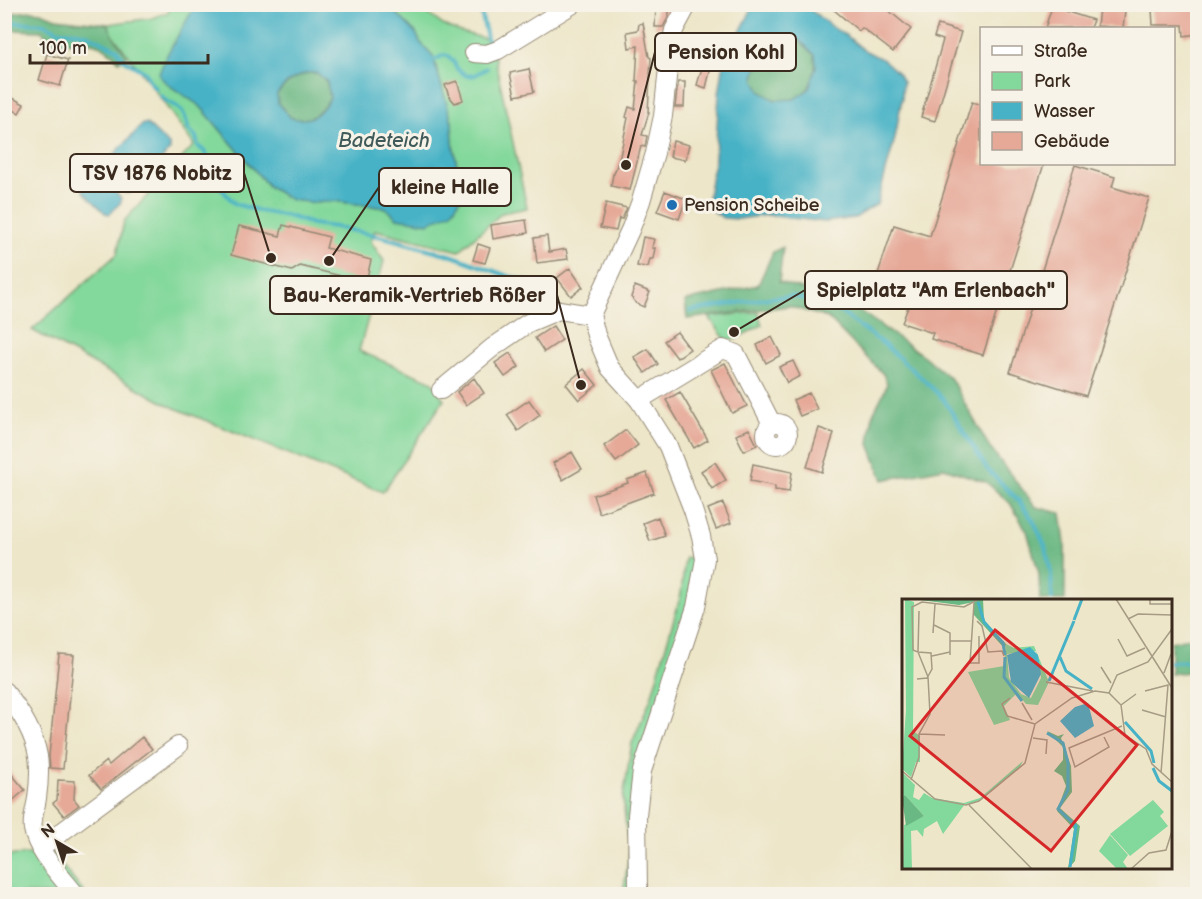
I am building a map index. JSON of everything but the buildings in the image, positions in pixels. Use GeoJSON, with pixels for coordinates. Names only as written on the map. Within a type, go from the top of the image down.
{"type":"FeatureCollection","features":[{"type":"Feature","properties":{"kind":"street"},"geometry":{"type":"LineString","coordinates":[[474,53],[487,54],[498,50],[573,4]]}},
{"type":"Feature","properties":{"kind":"street"},"geometry":{"type":"LineString","coordinates":[[637,894],[637,815],[642,771],[696,607],[705,559],[693,510],[668,446],[639,400],[610,368],[596,335],[591,315],[641,201],[663,116],[674,30],[687,4]]}},
{"type":"Feature","properties":{"kind":"street"},"geometry":{"type":"LineString","coordinates":[[441,390],[492,348],[528,323],[559,310],[591,315]]}},
{"type":"Feature","properties":{"kind":"street"},"geometry":{"type":"LineString","coordinates":[[639,400],[723,349],[736,354],[772,424]]}},
{"type":"Feature","properties":{"kind":"street"},"geometry":{"type":"LineString","coordinates":[[4,691],[23,718],[34,740],[38,756],[37,798],[32,828],[40,848],[75,894]]}},
{"type":"Feature","properties":{"kind":"street"},"geometry":{"type":"LineString","coordinates":[[40,848],[178,746]]}},
{"type":"Feature","properties":{"kind":"green space"},"geometry":{"type":"Polygon","coordinates":[[[173,5],[196,5],[167,55],[159,73],[160,77],[200,106],[269,187],[315,203],[334,201],[386,208],[397,218],[462,196],[452,122],[433,56],[420,42],[416,33],[388,5],[416,5],[443,25],[491,40],[527,208],[502,213],[459,251],[375,230],[371,242],[384,261],[359,351],[433,382],[444,400],[383,492],[170,406],[32,330],[117,254],[124,221],[194,145],[114,37],[108,24],[153,18],[168,12],[173,5]]]}},
{"type":"Feature","properties":{"kind":"green space"},"geometry":{"type":"Polygon","coordinates":[[[32,11],[56,18],[108,24],[127,55],[119,61],[105,48],[91,43],[56,43],[41,31],[5,31],[5,14],[32,11]]]}},
{"type":"Feature","properties":{"kind":"green space"},"geometry":{"type":"Polygon","coordinates":[[[781,39],[799,40],[815,55],[815,72],[809,87],[800,96],[786,100],[771,99],[765,96],[754,78],[757,66],[767,48],[781,39]]]}},
{"type":"Feature","properties":{"kind":"green space"},"geometry":{"type":"Polygon","coordinates":[[[308,73],[317,73],[327,82],[330,98],[314,116],[304,119],[291,118],[278,103],[277,94],[290,81],[308,73]]]}},
{"type":"Feature","properties":{"kind":"green space"},"geometry":{"type":"Polygon","coordinates":[[[783,247],[779,282],[850,304],[925,357],[951,379],[990,448],[1036,507],[1061,513],[1065,543],[1065,599],[1040,599],[1039,574],[1027,531],[1010,503],[986,482],[944,468],[883,480],[869,444],[873,414],[887,383],[883,374],[828,318],[789,306],[687,319],[685,301],[758,285],[773,252],[783,247]]]}},
{"type":"Feature","properties":{"kind":"green space"},"geometry":{"type":"Polygon","coordinates":[[[758,312],[762,325],[733,340],[725,339],[709,317],[758,312]]]}},
{"type":"Feature","properties":{"kind":"green space"},"geometry":{"type":"Polygon","coordinates":[[[699,556],[693,599],[651,727],[630,894],[623,894],[629,855],[623,798],[632,743],[651,698],[681,594],[685,558],[699,556]]]}},
{"type":"Feature","properties":{"kind":"green space"},"geometry":{"type":"Polygon","coordinates":[[[1197,638],[1197,673],[1172,674],[1172,642],[1197,638]]]}},
{"type":"Feature","properties":{"kind":"green space"},"geometry":{"type":"Polygon","coordinates":[[[51,852],[85,894],[5,894],[5,856],[51,852]]]}},
{"type":"Feature","properties":{"kind":"water","name":"Badeteich"},"geometry":{"type":"Polygon","coordinates":[[[196,4],[388,5],[416,33],[420,42],[433,56],[452,122],[462,196],[452,212],[428,223],[397,218],[386,208],[334,201],[315,203],[291,200],[269,187],[200,106],[160,77],[159,73],[196,4]],[[307,73],[294,79],[277,94],[278,103],[291,118],[304,119],[314,116],[330,98],[327,82],[317,73],[307,73]]]}},
{"type":"Feature","properties":{"kind":"water"},"geometry":{"type":"Polygon","coordinates":[[[754,5],[803,5],[864,50],[884,60],[898,73],[903,82],[895,138],[877,204],[855,218],[825,222],[767,215],[739,219],[723,218],[713,211],[708,198],[715,157],[719,94],[724,63],[754,5]],[[781,39],[767,48],[757,66],[754,78],[761,92],[775,100],[794,99],[809,89],[816,67],[815,55],[799,40],[781,39]]]}},
{"type":"Feature","properties":{"kind":"water"},"geometry":{"type":"Polygon","coordinates":[[[143,124],[147,124],[170,146],[170,150],[130,193],[125,193],[102,171],[102,167],[143,124]]]}},
{"type":"Feature","properties":{"kind":"water"},"geometry":{"type":"Polygon","coordinates":[[[98,175],[121,198],[121,202],[110,214],[105,213],[83,191],[83,187],[98,175]]]}},
{"type":"Feature","properties":{"kind":"waterway"},"geometry":{"type":"LineString","coordinates":[[479,4],[489,46]]}},
{"type":"Feature","properties":{"kind":"waterway"},"geometry":{"type":"LineString","coordinates":[[4,22],[45,24],[59,31],[89,35],[117,49],[123,59],[146,73],[156,89]]}},
{"type":"Feature","properties":{"kind":"waterway"},"geometry":{"type":"LineString","coordinates":[[434,60],[444,55],[448,56],[457,69],[467,76],[475,75],[487,68]]}},
{"type":"Feature","properties":{"kind":"waterway"},"geometry":{"type":"LineString","coordinates":[[161,96],[182,111],[189,130],[196,137],[198,146],[204,151],[208,164],[216,174],[218,185],[235,204],[312,224],[383,237],[450,255],[529,282]]}},
{"type":"Feature","properties":{"kind":"waterway"},"geometry":{"type":"LineString","coordinates":[[690,311],[792,296],[840,312],[881,342],[944,400],[987,469],[1018,500],[1033,520],[1045,546],[1051,573],[1052,599]]}},
{"type":"Feature","properties":{"kind":"waterway"},"geometry":{"type":"LineString","coordinates":[[1172,662],[1198,661]]}},
{"type":"Feature","properties":{"kind":"place","name":"Pension Kohl"},"geometry":{"type":"Point","coordinates":[626,165]}},
{"type":"Feature","properties":{"kind":"place","name":"Pension Scheibe"},"geometry":{"type":"Point","coordinates":[672,205]}},
{"type":"Feature","properties":{"kind":"place","name":"TSV 1876 Nobitz"},"geometry":{"type":"Point","coordinates":[271,258]}},
{"type":"Feature","properties":{"kind":"place","name":"kleine Halle"},"geometry":{"type":"Point","coordinates":[329,261]}},
{"type":"Feature","properties":{"kind":"place","name":"Spielplatz \"Am Erlenbach\""},"geometry":{"type":"Point","coordinates":[734,332]}},
{"type":"Feature","properties":{"kind":"place","name":"Bau-Keramik-Vertrieb Rößer"},"geometry":{"type":"Point","coordinates":[581,385]}}]}
